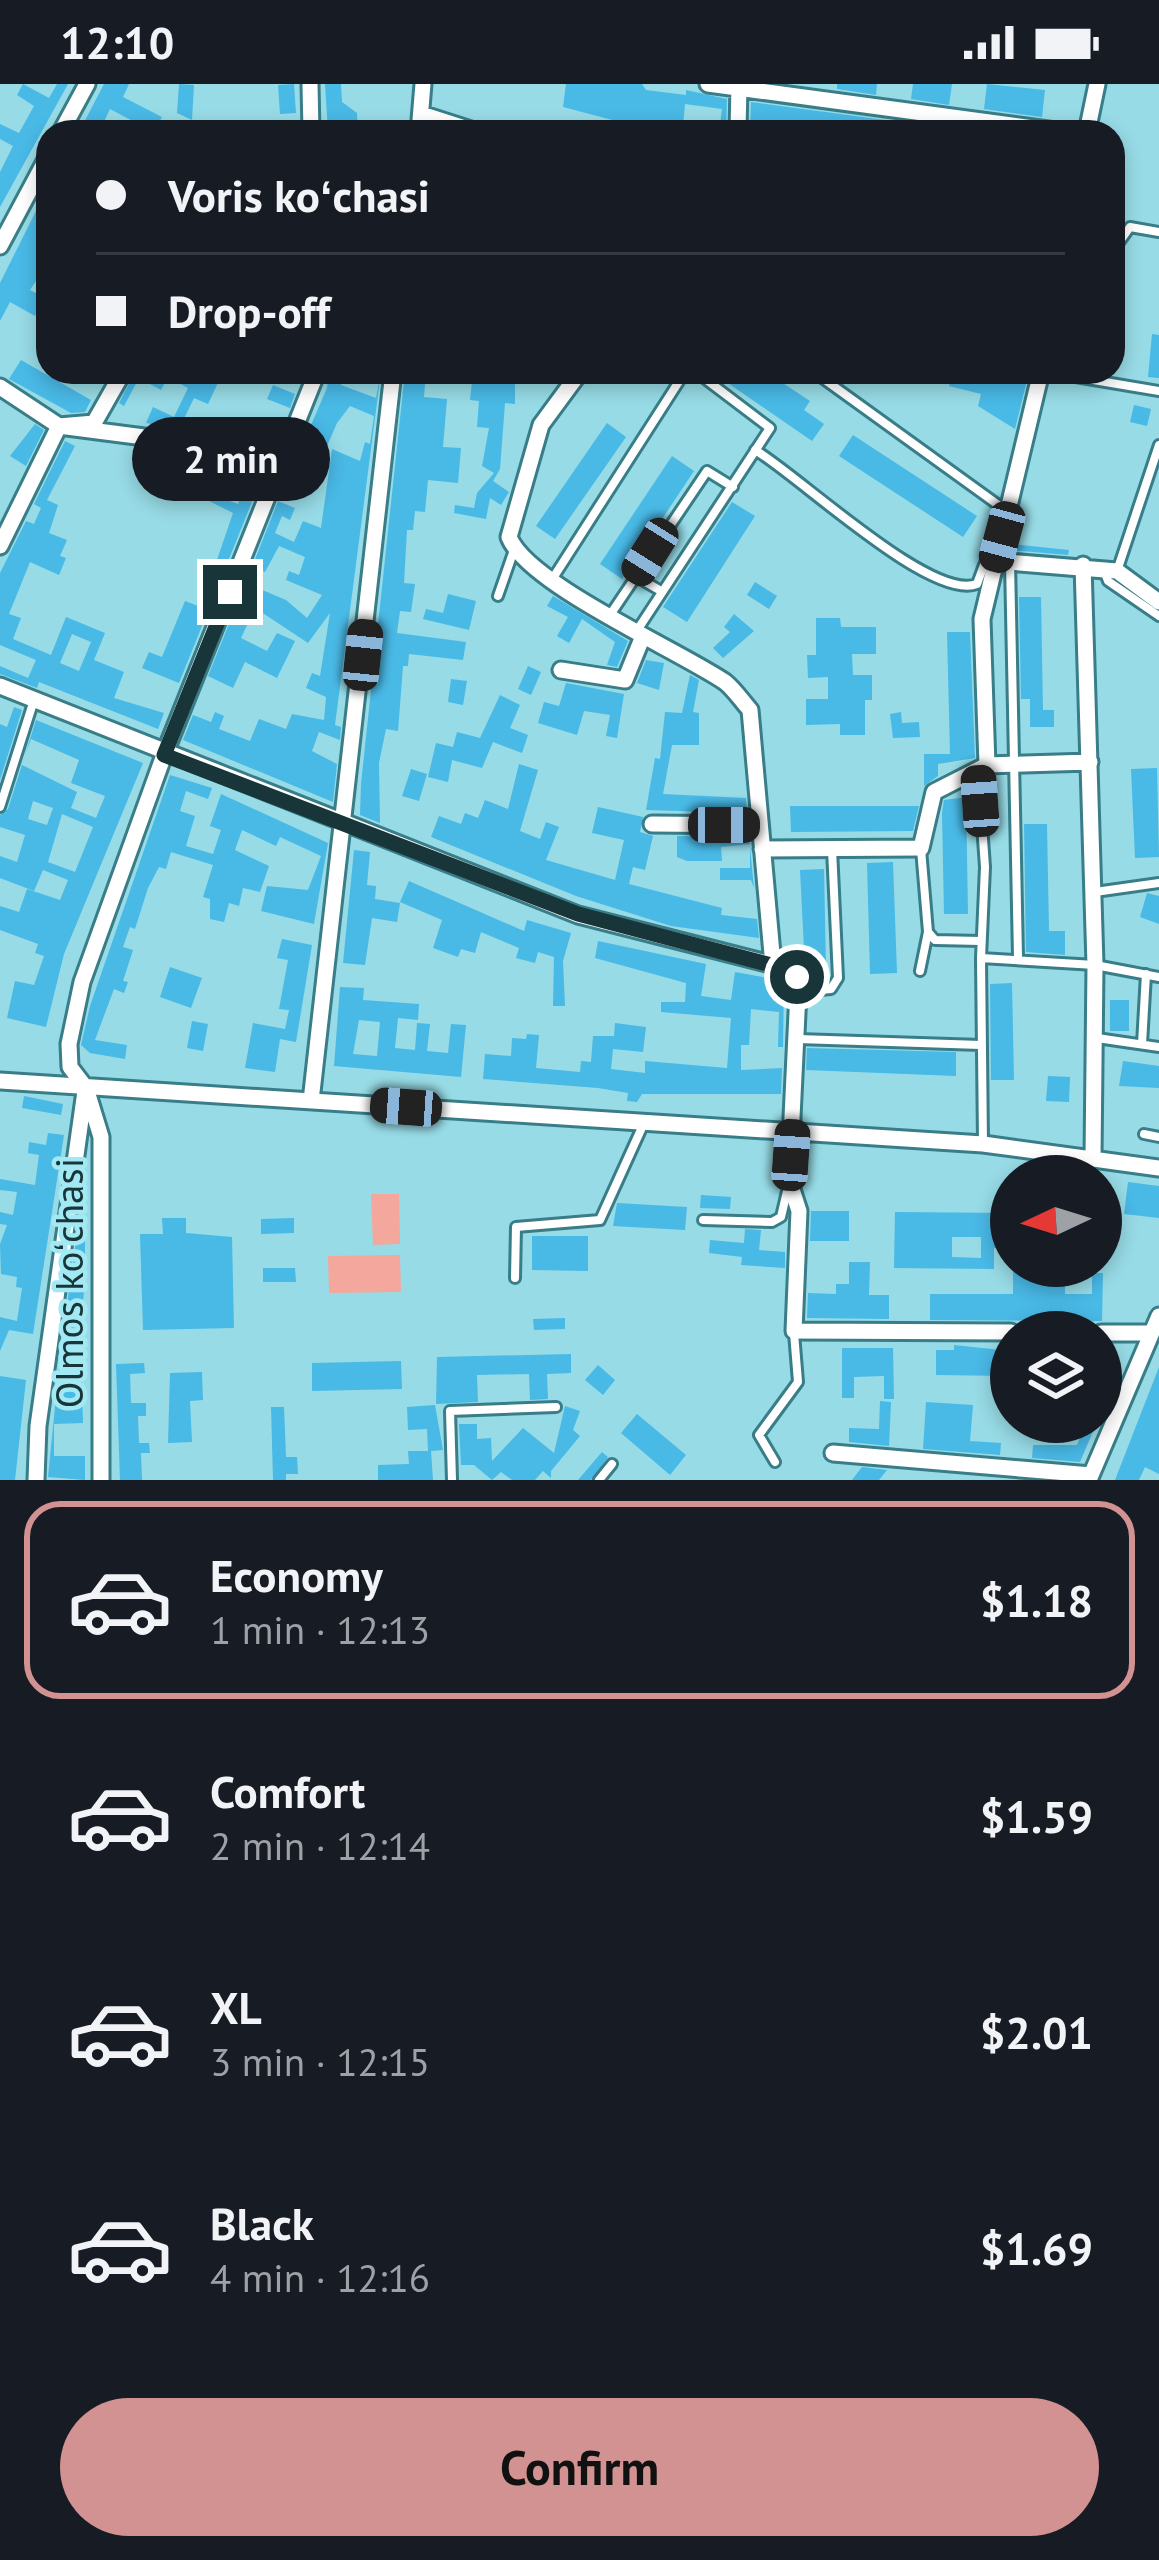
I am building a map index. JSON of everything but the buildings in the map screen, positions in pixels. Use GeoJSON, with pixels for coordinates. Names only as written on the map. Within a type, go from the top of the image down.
{"type":"FeatureCollection","features":[{"type":"Feature","properties":{"kind":"street"},"geometry":{"type":"LineString","coordinates":[[68,120],[87,84]]}},
{"type":"Feature","properties":{"kind":"street"},"geometry":{"type":"LineString","coordinates":[[310,84],[311,120]]}},
{"type":"Feature","properties":{"kind":"street"},"geometry":{"type":"LineString","coordinates":[[420,120],[423,84]]}},
{"type":"Feature","properties":{"kind":"street"},"geometry":{"type":"LineString","coordinates":[[707,84],[978,120]]}},
{"type":"Feature","properties":{"kind":"street"},"geometry":{"type":"LineString","coordinates":[[1090,120],[1097,84]]}},
{"type":"Feature","properties":{"kind":"street"},"geometry":{"type":"LineString","coordinates":[[738,120],[739,86]]}},
{"type":"Feature","properties":{"kind":"street"},"geometry":{"type":"LineString","coordinates":[[0,246],[36,178]]}},
{"type":"Feature","properties":{"kind":"street"},"geometry":{"type":"LineString","coordinates":[[58,426],[94,423],[116,384]]}},
{"type":"Feature","properties":{"kind":"street","name":"Olmos koʻchasi"},"geometry":{"type":"LineString","coordinates":[[101,1480],[101,1137],[86,1088],[70,1067],[69,1044],[82,982],[164,755],[312,384]]}},
{"type":"Feature","properties":{"kind":"street"},"geometry":{"type":"LineString","coordinates":[[311,1101],[346,826],[392,384]]}},
{"type":"Feature","properties":{"kind":"street"},"geometry":{"type":"LineString","coordinates":[[571,384],[541,425],[510,525],[514,550],[640,634],[727,683],[750,710],[773,965]]}},
{"type":"Feature","properties":{"kind":"street"},"geometry":{"type":"LineString","coordinates":[[982,766],[982,620],[1003,561],[1009,513],[1040,384]]}},
{"type":"Feature","properties":{"kind":"street"},"geometry":{"type":"LineString","coordinates":[[0,387],[58,426],[206,445],[279,470]]}},
{"type":"Feature","properties":{"kind":"street"},"geometry":{"type":"LineString","coordinates":[[0,546],[58,426]]}},
{"type":"Feature","properties":{"kind":"street"},"geometry":{"type":"LineString","coordinates":[[1003,561],[1110,570],[1159,602]]}},
{"type":"Feature","properties":{"kind":"street"},"geometry":{"type":"LineString","coordinates":[[1083,565],[1095,965],[1094,1155]]}},
{"type":"Feature","properties":{"kind":"street"},"geometry":{"type":"LineString","coordinates":[[561,670],[625,680],[640,634]]}},
{"type":"Feature","properties":{"kind":"street"},"geometry":{"type":"LineString","coordinates":[[0,686],[164,755],[578,914],[795,973],[789,1180],[799,1211],[794,1331],[990,1332]]}},
{"type":"Feature","properties":{"kind":"street"},"geometry":{"type":"LineString","coordinates":[[762,849],[921,848],[934,792],[982,766],[1090,762]]}},
{"type":"Feature","properties":{"kind":"street"},"geometry":{"type":"LineString","coordinates":[[652,824],[760,825]]}},
{"type":"Feature","properties":{"kind":"street"},"geometry":{"type":"LineString","coordinates":[[0,1081],[983,1144],[1059,1155]]}},
{"type":"Feature","properties":{"kind":"street"},"geometry":{"type":"LineString","coordinates":[[36,1480],[38,1426],[86,1088]]}},
{"type":"Feature","properties":{"kind":"street"},"geometry":{"type":"LineString","coordinates":[[1122,1163],[1159,1168]]}},
{"type":"Feature","properties":{"kind":"street"},"geometry":{"type":"LineString","coordinates":[[833,1453],[1090,1477],[1159,1316]]}},
{"type":"Feature","properties":{"kind":"street"},"geometry":{"type":"LineString","coordinates":[[1122,1333],[1151,1333]]}},
{"type":"Feature","properties":{"kind":"lane"},"geometry":{"type":"LineString","coordinates":[[1125,234],[1130,227],[1159,232]]}},
{"type":"Feature","properties":{"kind":"lane"},"geometry":{"type":"LineString","coordinates":[[553,578],[677,384]]}},
{"type":"Feature","properties":{"kind":"lane"},"geometry":{"type":"LineString","coordinates":[[640,634],[661,591],[770,428],[712,384]]}},
{"type":"Feature","properties":{"kind":"lane"},"geometry":{"type":"LineString","coordinates":[[831,384],[1009,513]]}},
{"type":"Feature","properties":{"kind":"lane"},"geometry":{"type":"LineString","coordinates":[[1116,384],[1159,391]]}},
{"type":"Feature","properties":{"kind":"lane"},"geometry":{"type":"LineString","coordinates":[[1159,445],[1108,581],[1159,616]]}},
{"type":"Feature","properties":{"kind":"lane"},"geometry":{"type":"LineString","coordinates":[[755,451],[851,524],[941,580],[969,587],[988,562],[1003,561],[1018,957]]}},
{"type":"Feature","properties":{"kind":"lane"},"geometry":{"type":"LineString","coordinates":[[610,615],[707,471],[733,487]]}},
{"type":"Feature","properties":{"kind":"lane"},"geometry":{"type":"LineString","coordinates":[[498,596],[514,550]]}},
{"type":"Feature","properties":{"kind":"lane"},"geometry":{"type":"LineString","coordinates":[[635,576],[661,591]]}},
{"type":"Feature","properties":{"kind":"lane"},"geometry":{"type":"LineString","coordinates":[[0,807],[34,700]]}},
{"type":"Feature","properties":{"kind":"lane"},"geometry":{"type":"LineString","coordinates":[[982,766],[986,867],[980,958],[983,1144]]}},
{"type":"Feature","properties":{"kind":"lane"},"geometry":{"type":"LineString","coordinates":[[797,992],[831,989],[838,978],[832,848]]}},
{"type":"Feature","properties":{"kind":"lane"},"geometry":{"type":"LineString","coordinates":[[920,971],[928,932],[921,848]]}},
{"type":"Feature","properties":{"kind":"lane"},"geometry":{"type":"LineString","coordinates":[[1091,893],[1159,883]]}},
{"type":"Feature","properties":{"kind":"lane"},"geometry":{"type":"LineString","coordinates":[[928,932],[935,940],[981,941]]}},
{"type":"Feature","properties":{"kind":"lane"},"geometry":{"type":"LineString","coordinates":[[980,958],[1095,965],[1159,977]]}},
{"type":"Feature","properties":{"kind":"lane"},"geometry":{"type":"LineString","coordinates":[[1142,1045],[1146,974]]}},
{"type":"Feature","properties":{"kind":"lane"},"geometry":{"type":"LineString","coordinates":[[1095,1038],[1159,1047]]}},
{"type":"Feature","properties":{"kind":"lane"},"geometry":{"type":"LineString","coordinates":[[796,1039],[981,1045]]}},
{"type":"Feature","properties":{"kind":"lane"},"geometry":{"type":"LineString","coordinates":[[515,1278],[516,1227],[601,1220],[645,1122]]}},
{"type":"Feature","properties":{"kind":"lane"},"geometry":{"type":"LineString","coordinates":[[1144,1134],[1159,1137]]}},
{"type":"Feature","properties":{"kind":"lane"},"geometry":{"type":"LineString","coordinates":[[703,1220],[772,1222],[781,1217],[789,1180]]}},
{"type":"Feature","properties":{"kind":"lane"},"geometry":{"type":"LineString","coordinates":[[776,1462],[759,1435],[797,1382],[794,1331]]}},
{"type":"Feature","properties":{"kind":"lane"},"geometry":{"type":"LineString","coordinates":[[452,1480],[450,1411],[556,1407]]}},
{"type":"Feature","properties":{"kind":"lane"},"geometry":{"type":"LineString","coordinates":[[599,1480],[612,1464]]}},
{"type":"Feature","properties":{"kind":"shaded area"},"geometry":{"type":"Polygon","coordinates":[[[371,1194],[399,1194],[400,1244],[373,1245],[371,1194]]]}},
{"type":"Feature","properties":{"kind":"shaded area"},"geometry":{"type":"Polygon","coordinates":[[[400,1255],[401,1292],[329,1293],[328,1256],[400,1255]]]}},
{"type":"Feature","properties":{"kind":"route"},"geometry":{"type":"LineString","coordinates":[[230,592],[164,755],[578,914],[790,970],[797,977]]}}]}
